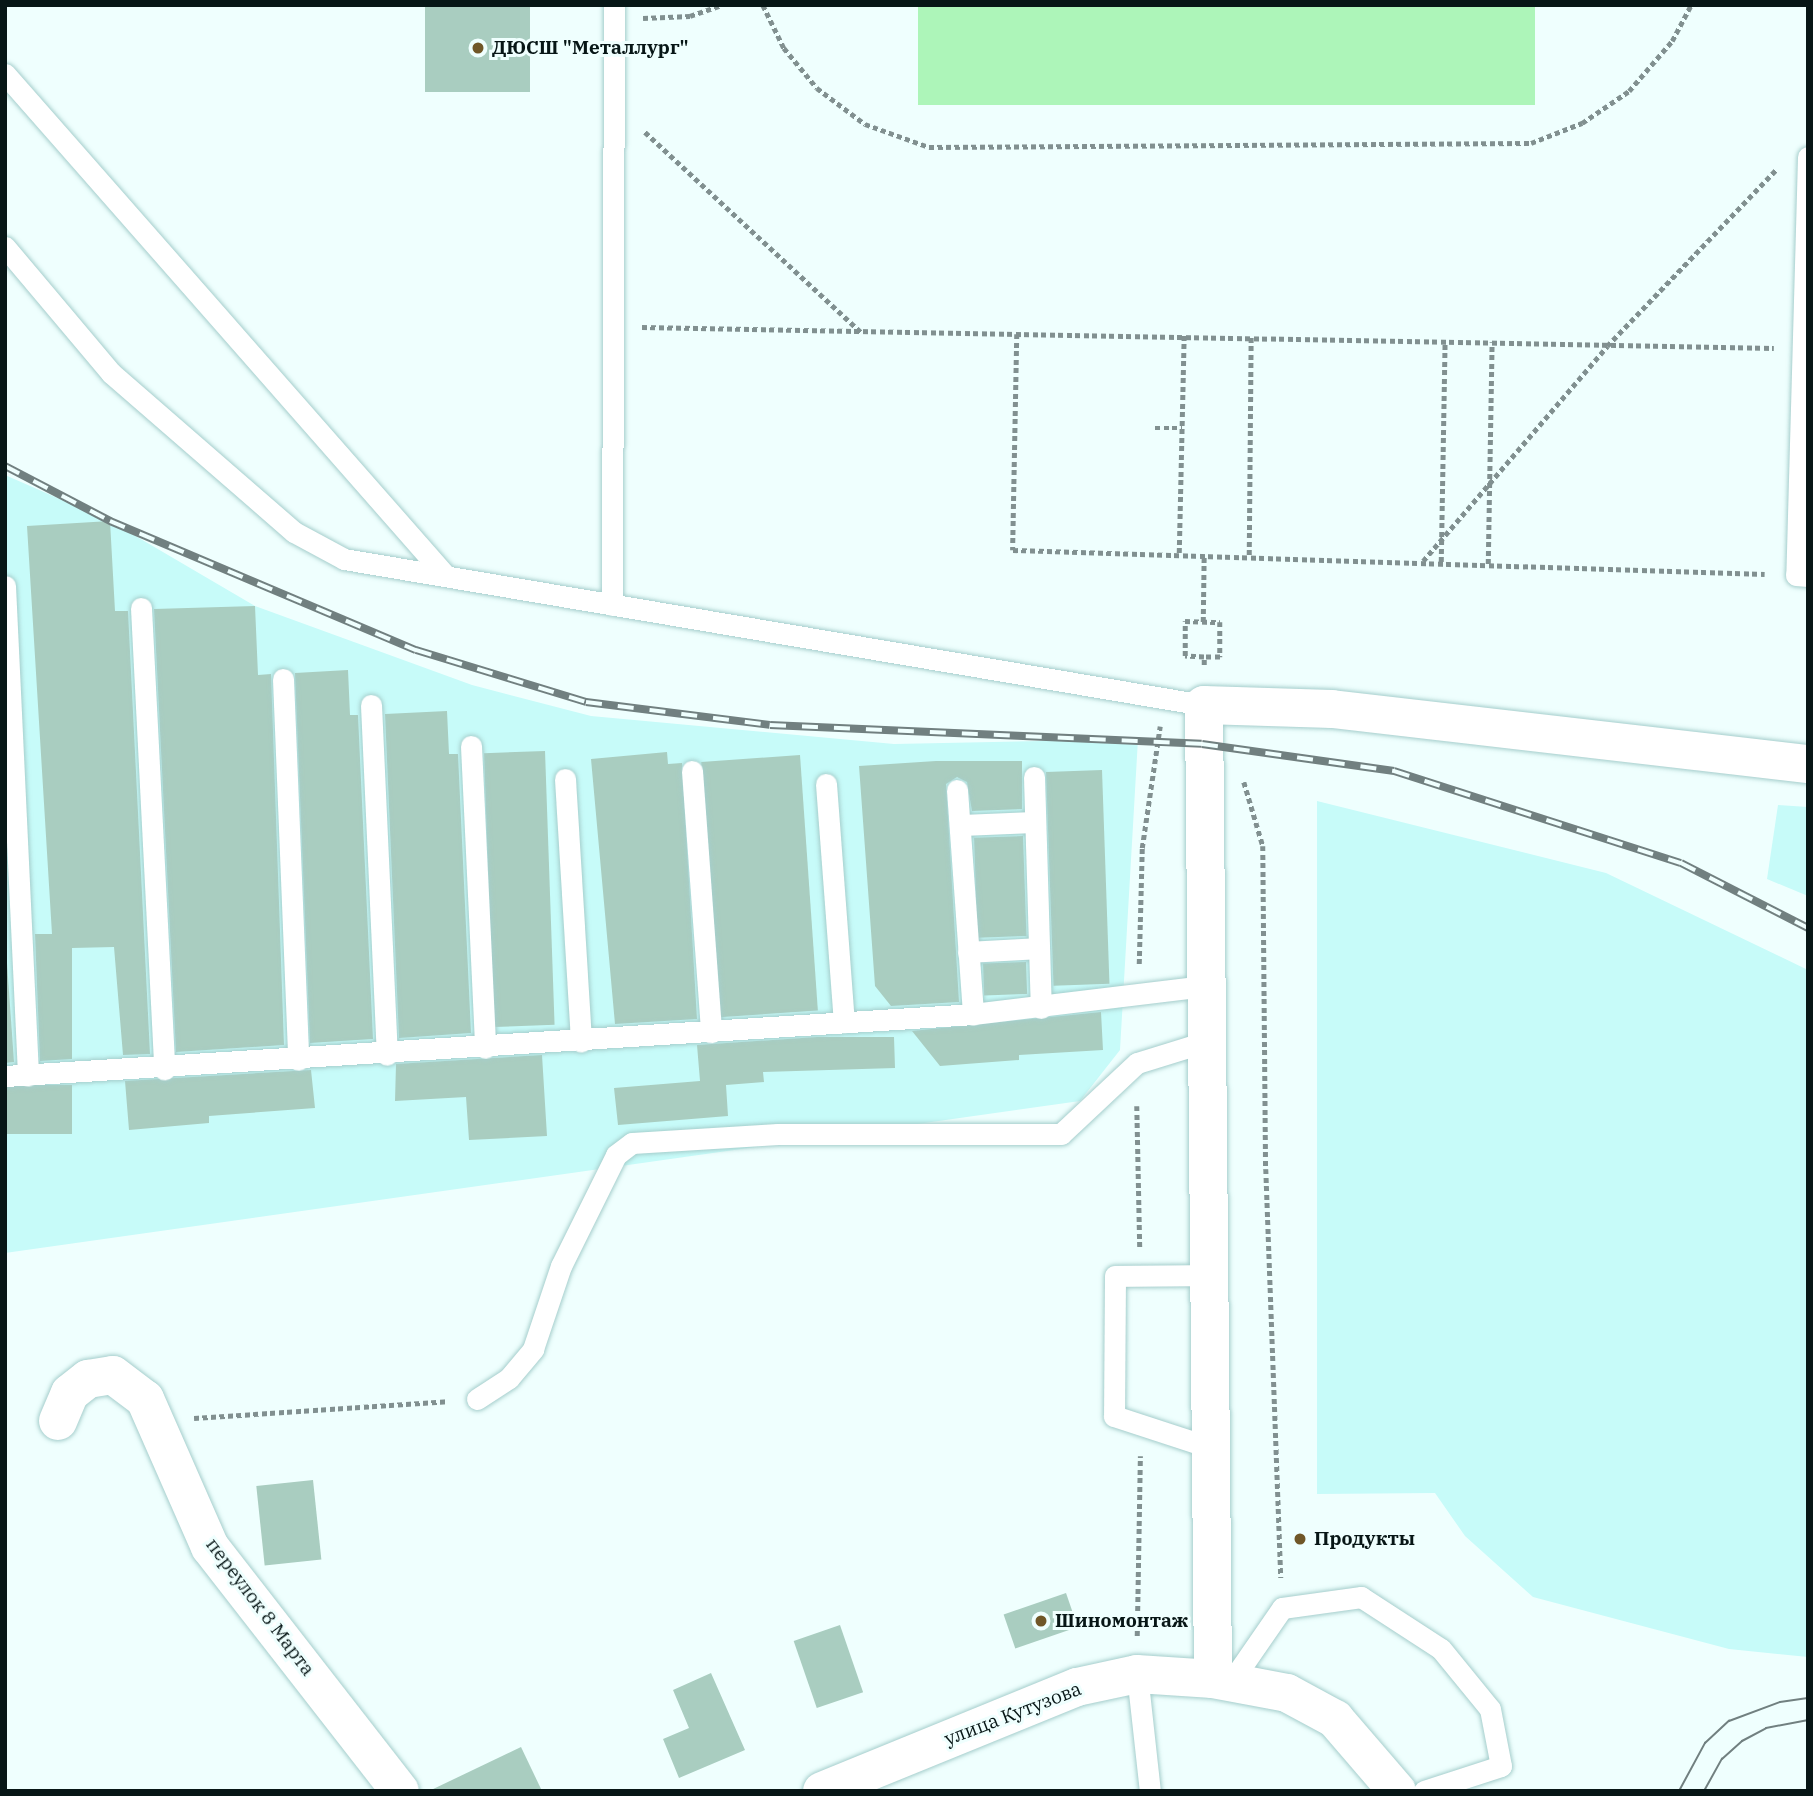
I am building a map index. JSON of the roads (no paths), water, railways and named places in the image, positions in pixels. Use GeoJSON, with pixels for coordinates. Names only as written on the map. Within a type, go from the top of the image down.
{"type":"FeatureCollection","features":[{"type":"Feature","properties":{"kind":"street"},"geometry":{"type":"LineString","coordinates":[[1222,1681],[1212,1448],[1204,986],[1186,703],[1332,709],[1808,764]]}},
{"type":"Feature","properties":{"kind":"street","name":"переулок 8 Марта"},"geometry":{"type":"LineString","coordinates":[[58,1421],[70,1393],[88,1379],[113,1375],[145,1399],[210,1547],[400,1791]]}},
{"type":"Feature","properties":{"kind":"street","name":"улица Кутузова"},"geometry":{"type":"LineString","coordinates":[[822,1791],[1077,1687],[1137,1674],[1222,1681],[1287,1693],[1335,1719],[1397,1791]]}},
{"type":"Feature","properties":{"kind":"lane"},"geometry":{"type":"LineString","coordinates":[[612,604],[611,101],[614,5]]}},
{"type":"Feature","properties":{"kind":"lane"},"geometry":{"type":"LineString","coordinates":[[5,74],[445,575]]}},
{"type":"Feature","properties":{"kind":"lane"},"geometry":{"type":"LineString","coordinates":[[1802,576],[1801,349],[1808,157]]}},
{"type":"Feature","properties":{"kind":"lane"},"geometry":{"type":"LineString","coordinates":[[5,247],[111,373],[294,532],[344,559],[1186,703]]}},
{"type":"Feature","properties":{"kind":"lane"},"geometry":{"type":"LineString","coordinates":[[5,586],[27,1075]]}},
{"type":"Feature","properties":{"kind":"lane"},"geometry":{"type":"LineString","coordinates":[[141,608],[164,1069]]}},
{"type":"Feature","properties":{"kind":"lane"},"geometry":{"type":"LineString","coordinates":[[283,679],[298,1060]]}},
{"type":"Feature","properties":{"kind":"lane"},"geometry":{"type":"LineString","coordinates":[[371,705],[387,1055]]}},
{"type":"Feature","properties":{"kind":"lane"},"geometry":{"type":"LineString","coordinates":[[471,746],[485,1048]]}},
{"type":"Feature","properties":{"kind":"lane"},"geometry":{"type":"LineString","coordinates":[[692,771],[712,1032]]}},
{"type":"Feature","properties":{"kind":"lane"},"geometry":{"type":"LineString","coordinates":[[1034,777],[1041,1008]]}},
{"type":"Feature","properties":{"kind":"lane"},"geometry":{"type":"LineString","coordinates":[[565,779],[581,1042]]}},
{"type":"Feature","properties":{"kind":"lane"},"geometry":{"type":"LineString","coordinates":[[826,784],[844,1022]]}},
{"type":"Feature","properties":{"kind":"lane"},"geometry":{"type":"LineString","coordinates":[[957,790],[973,1014]]}},
{"type":"Feature","properties":{"kind":"lane"},"geometry":{"type":"LineString","coordinates":[[960,825],[1035,822]]}},
{"type":"Feature","properties":{"kind":"lane"},"geometry":{"type":"LineString","coordinates":[[968,953],[1038,948]]}},
{"type":"Feature","properties":{"kind":"lane"},"geometry":{"type":"LineString","coordinates":[[5,1076],[387,1055],[973,1014],[1041,1008],[1204,986]]}},
{"type":"Feature","properties":{"kind":"lane"},"geometry":{"type":"LineString","coordinates":[[477,1399],[509,1378],[533,1349],[561,1266],[616,1154],[632,1143],[778,1134],[1061,1134],[1137,1063],[1205,1042]]}},
{"type":"Feature","properties":{"kind":"lane"},"geometry":{"type":"LineString","coordinates":[[1211,1275],[1141,1273],[1115,1276],[1114,1416],[1140,1427],[1212,1448]]}},
{"type":"Feature","properties":{"kind":"lane"},"geometry":{"type":"LineString","coordinates":[[1222,1681],[1282,1608],[1361,1597],[1441,1649],[1490,1709],[1501,1766],[1424,1791]]}},
{"type":"Feature","properties":{"kind":"lane"},"geometry":{"type":"LineString","coordinates":[[1137,1674],[1150,1791]]}},
{"type":"Feature","properties":{"kind":"tram line"},"geometry":{"type":"LineString","coordinates":[[1679,1791],[1705,1743],[1729,1721],[1780,1702],[1808,1698]]}},
{"type":"Feature","properties":{"kind":"tram line"},"geometry":{"type":"LineString","coordinates":[[1704,1791],[1722,1759],[1742,1741],[1766,1728],[1808,1720]]}},
{"type":"Feature","properties":{"kind":"railway"},"geometry":{"type":"LineString","coordinates":[[5,466],[110,521],[416,650],[586,702],[770,725],[1202,744],[1394,771],[1681,863],[1808,928]]}},
{"type":"Feature","properties":{"kind":"place","name":"ДЮСШ \"Металлург\""},"geometry":{"type":"Point","coordinates":[478,48]}},
{"type":"Feature","properties":{"kind":"place","name":"Продукты"},"geometry":{"type":"Point","coordinates":[1300,1539]}},
{"type":"Feature","properties":{"kind":"place","name":"Шиномонтаж"},"geometry":{"type":"Point","coordinates":[1041,1621]}}]}
